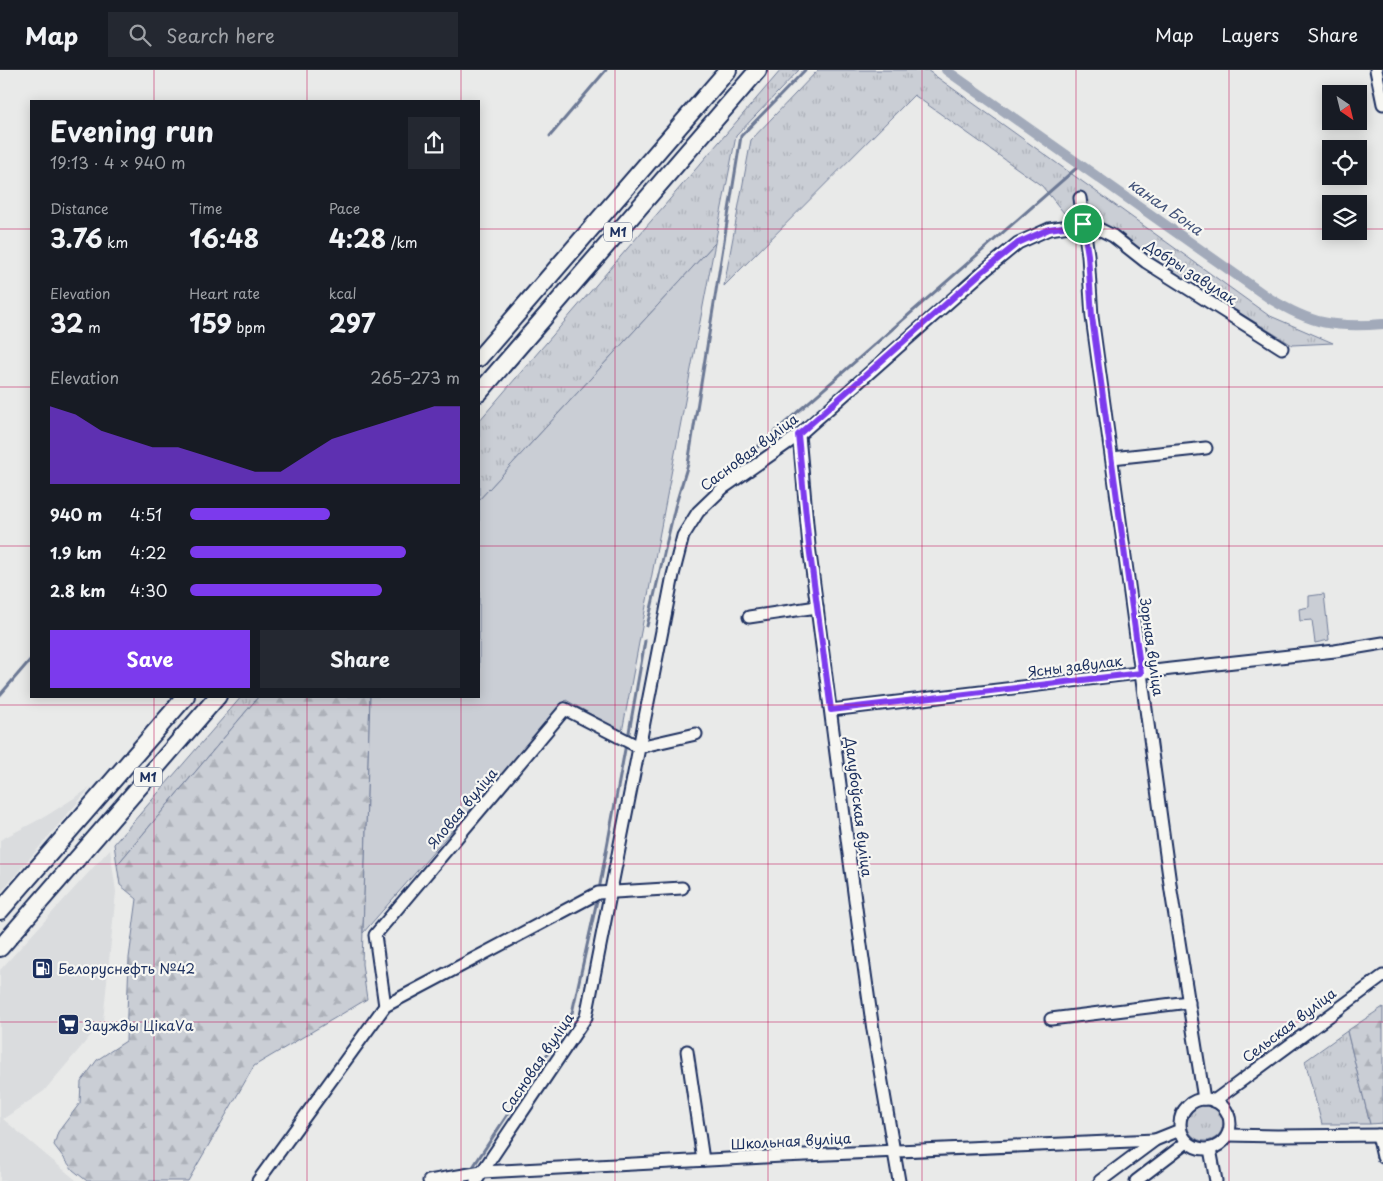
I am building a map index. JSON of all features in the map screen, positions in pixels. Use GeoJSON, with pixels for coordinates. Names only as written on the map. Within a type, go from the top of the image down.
{"type":"FeatureCollection","features":[{"type":"Feature","properties":{"kind":"highway","name":"М1"},"geometry":{"type":"LineString","coordinates":[[480,357],[728,70]]}},
{"type":"Feature","properties":{"kind":"highway","name":"М1"},"geometry":{"type":"LineString","coordinates":[[480,393],[758,70]]}},
{"type":"Feature","properties":{"kind":"highway","name":"М1"},"geometry":{"type":"LineString","coordinates":[[0,911],[184,698]]}},
{"type":"Feature","properties":{"kind":"highway","name":"М1"},"geometry":{"type":"LineString","coordinates":[[0,948],[216,698]]}},
{"type":"Feature","properties":{"kind":"street"},"geometry":{"type":"LineString","coordinates":[[1376,70],[1383,104]]}},
{"type":"Feature","properties":{"kind":"street","name":"Зорная вуліца"},"geometry":{"type":"LineString","coordinates":[[1080,198],[1088,255],[1092,317],[1170,891],[1189,1002],[1209,1100]]}},
{"type":"Feature","properties":{"kind":"street","name":"Добры завулак"},"geometry":{"type":"LineString","coordinates":[[1083,224],[1091,225],[1113,236],[1146,262],[1282,348]]}},
{"type":"Feature","properties":{"kind":"street","name":"Сасновая вуліца"},"geometry":{"type":"LineString","coordinates":[[479,1177],[586,1017],[673,574],[683,536],[698,512],[723,488],[798,435],[982,272],[1018,243],[1049,229],[1083,224]]}},
{"type":"Feature","properties":{"kind":"street","name":"Далубоўская вуліца"},"geometry":{"type":"LineString","coordinates":[[798,435],[809,546],[873,1030],[899,1181]]}},
{"type":"Feature","properties":{"kind":"street"},"geometry":{"type":"LineString","coordinates":[[1112,458],[1206,448]]}},
{"type":"Feature","properties":{"kind":"street"},"geometry":{"type":"LineString","coordinates":[[749,617],[817,607]]}},
{"type":"Feature","properties":{"kind":"street","name":"Ясны завулак"},"geometry":{"type":"LineString","coordinates":[[831,710],[1335,651],[1383,643]]}},
{"type":"Feature","properties":{"kind":"street","name":"Яловая вуліца"},"geometry":{"type":"LineString","coordinates":[[386,1006],[375,935],[565,709],[639,747]]}},
{"type":"Feature","properties":{"kind":"street"},"geometry":{"type":"LineString","coordinates":[[639,747],[696,734]]}},
{"type":"Feature","properties":{"kind":"street"},"geometry":{"type":"LineString","coordinates":[[258,1181],[386,1006],[598,893],[682,888]]}},
{"type":"Feature","properties":{"kind":"street","name":"Сельская вуліца"},"geometry":{"type":"LineString","coordinates":[[1209,1100],[1243,1078],[1383,976]]}},
{"type":"Feature","properties":{"kind":"street"},"geometry":{"type":"LineString","coordinates":[[1051,1019],[1189,1002]]}},
{"type":"Feature","properties":{"kind":"street"},"geometry":{"type":"LineString","coordinates":[[687,1051],[703,1160]]}},
{"type":"Feature","properties":{"kind":"street"},"geometry":{"type":"LineString","coordinates":[[1209,1100],[1223,1106],[1228,1115],[1230,1125],[1228,1134],[1218,1146],[1202,1150],[1187,1142],[1180,1130],[1179,1123],[1187,1106],[1195,1101],[1209,1100]]}},
{"type":"Feature","properties":{"kind":"street"},"geometry":{"type":"LineString","coordinates":[[1100,1181],[1155,1140],[1180,1130]]}},
{"type":"Feature","properties":{"kind":"street"},"geometry":{"type":"LineString","coordinates":[[1228,1134],[1277,1136],[1381,1135],[1383,1157]]}},
{"type":"Feature","properties":{"kind":"street","name":"Школьная вуліца"},"geometry":{"type":"LineString","coordinates":[[429,1181],[703,1160],[1155,1140]]}},
{"type":"Feature","properties":{"kind":"street"},"geometry":{"type":"LineString","coordinates":[[1136,1181],[1187,1142]]}},
{"type":"Feature","properties":{"kind":"street"},"geometry":{"type":"LineString","coordinates":[[1210,1149],[1216,1181]]}},
{"type":"Feature","properties":{"kind":"shaded area"},"geometry":{"type":"Polygon","coordinates":[[[90,788],[0,893],[0,840],[46,816],[90,788]]]}},
{"type":"Feature","properties":{"kind":"shaded area"},"geometry":{"type":"Polygon","coordinates":[[[110,849],[116,892],[103,1021],[44,1091],[3,1119],[77,1181],[0,1181],[0,970],[110,849]]]}},
{"type":"Feature","properties":{"kind":"green space"},"geometry":{"type":"Polygon","coordinates":[[[781,70],[799,70],[736,136],[715,243],[480,499],[480,420],[781,70]]]}},
{"type":"Feature","properties":{"kind":"green space"},"geometry":{"type":"Polygon","coordinates":[[[818,70],[927,70],[1268,315],[1333,343],[1292,345],[1177,274],[1101,223],[1064,213],[1042,186],[914,95],[724,286],[751,140],[818,70]]]}},
{"type":"Feature","properties":{"kind":"green space"},"geometry":{"type":"Polygon","coordinates":[[[715,243],[622,732],[566,700],[363,933],[370,698],[480,698],[480,499],[715,243]]]}},
{"type":"Feature","properties":{"kind":"green space"},"geometry":{"type":"Polygon","coordinates":[[[1324,594],[1329,640],[1315,643],[1312,620],[1300,621],[1299,609],[1309,607],[1309,596],[1324,594]]]}},
{"type":"Feature","properties":{"kind":"green space"},"geometry":{"type":"Polygon","coordinates":[[[240,698],[257,698],[117,865],[114,844],[240,698]]]}},
{"type":"Feature","properties":{"kind":"green space"},"geometry":{"type":"Polygon","coordinates":[[[257,698],[370,698],[362,964],[367,999],[254,1066],[188,1181],[87,1181],[73,1170],[54,1145],[58,1132],[80,1103],[81,1082],[97,1060],[126,1041],[129,958],[137,899],[120,885],[117,865],[257,698]]]}},
{"type":"Feature","properties":{"kind":"green space"},"geometry":{"type":"Polygon","coordinates":[[[1383,1007],[1383,1123],[1370,1124],[1347,1031],[1383,1007]]]}},
{"type":"Feature","properties":{"kind":"green space"},"geometry":{"type":"Polygon","coordinates":[[[1347,1031],[1370,1124],[1322,1124],[1305,1061],[1347,1031]]]}},
{"type":"Feature","properties":{"kind":"green space"},"geometry":{"type":"Polygon","coordinates":[[[1205,1105],[1212,1106],[1218,1110],[1222,1116],[1222,1130],[1218,1136],[1212,1140],[1205,1141],[1198,1140],[1192,1136],[1188,1130],[1187,1123],[1188,1116],[1192,1110],[1198,1106],[1205,1105]]]}},
{"type":"Feature","properties":{"kind":"waterway"},"geometry":{"type":"LineString","coordinates":[[550,136],[606,70]]}},
{"type":"Feature","properties":{"kind":"waterway"},"geometry":{"type":"LineString","coordinates":[[647,626],[675,507],[688,464],[741,136],[805,70]]}},
{"type":"Feature","properties":{"kind":"waterway","name":"канал Бона"},"geometry":{"type":"LineString","coordinates":[[946,70],[1284,307],[1298,314],[1323,322],[1350,325],[1383,324]]}},
{"type":"Feature","properties":{"kind":"waterway"},"geometry":{"type":"LineString","coordinates":[[714,485],[1080,165]]}},
{"type":"Feature","properties":{"kind":"waterway"},"geometry":{"type":"LineString","coordinates":[[628,738],[645,641]]}},
{"type":"Feature","properties":{"kind":"waterway"},"geometry":{"type":"LineString","coordinates":[[0,695],[30,660]]}},
{"type":"Feature","properties":{"kind":"waterway"},"geometry":{"type":"LineString","coordinates":[[599,890],[626,744]]}},
{"type":"Feature","properties":{"kind":"waterway"},"geometry":{"type":"LineString","coordinates":[[471,1170],[560,1035],[572,1013],[598,896]]}},
{"type":"Feature","properties":{"kind":"place","name":"Белоруснефть №42"},"geometry":{"type":"Point","coordinates":[42,968]}},
{"type":"Feature","properties":{"kind":"place","name":"Заужды ЦікаVа"},"geometry":{"type":"Point","coordinates":[68,1025]}},
{"type":"Feature","properties":{"kind":"route"},"geometry":{"type":"LineString","coordinates":[[1083,224],[1088,255],[1092,317],[1141,673],[831,710],[809,546],[798,435],[982,272],[1018,243],[1049,229],[1083,224]]}}]}
